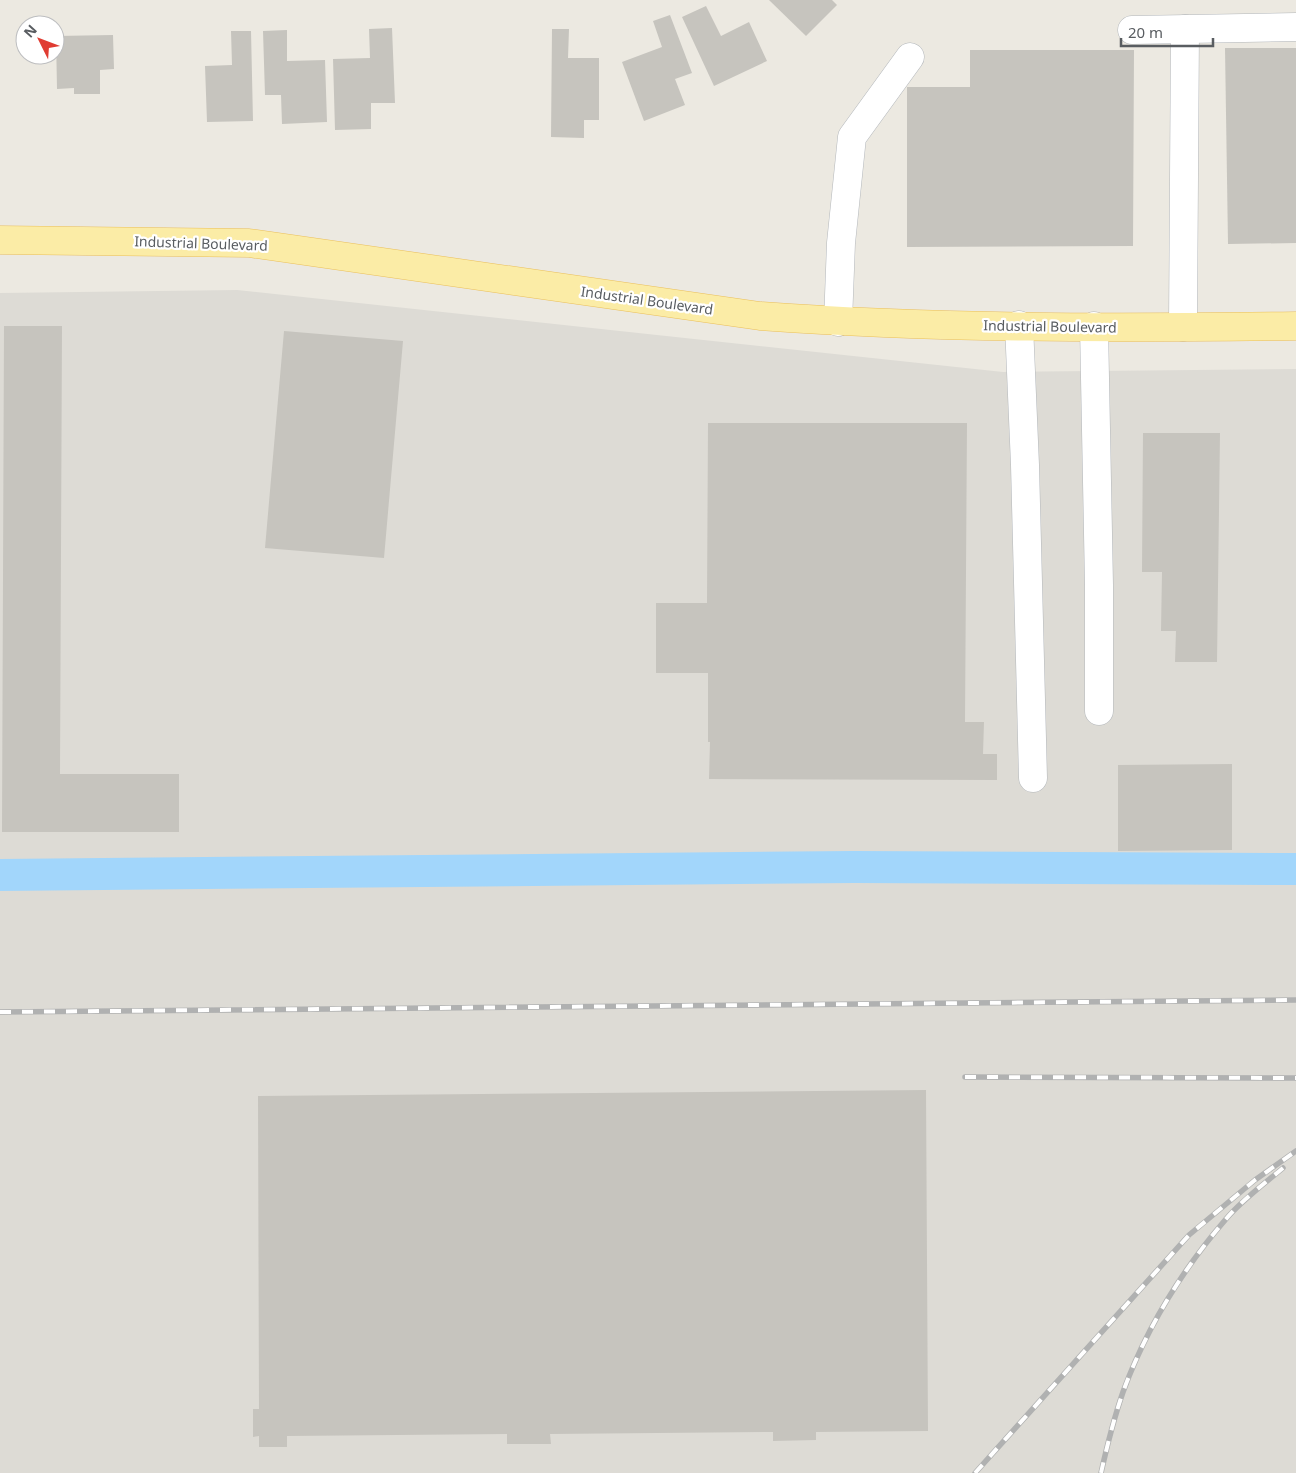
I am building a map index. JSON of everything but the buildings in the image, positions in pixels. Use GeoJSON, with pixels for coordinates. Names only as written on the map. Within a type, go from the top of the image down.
{"type":"FeatureCollection","features":[{"type":"Feature","properties":{"kind":"main road","name":"Industrial Boulevard"},"geometry":{"type":"LineString","coordinates":[[0,240],[250,243],[760,316],[838,322],[1183,327],[1296,326]]}},
{"type":"Feature","properties":{"kind":"lane"},"geometry":{"type":"LineString","coordinates":[[1132,30],[1296,27]]}},
{"type":"Feature","properties":{"kind":"lane"},"geometry":{"type":"LineString","coordinates":[[1183,327],[1185,29]]}},
{"type":"Feature","properties":{"kind":"lane"},"geometry":{"type":"LineString","coordinates":[[838,322],[841,243],[852,137],[910,57]]}},
{"type":"Feature","properties":{"kind":"lane"},"geometry":{"type":"LineString","coordinates":[[1019,325],[1025,465],[1033,778]]}},
{"type":"Feature","properties":{"kind":"lane"},"geometry":{"type":"LineString","coordinates":[[1094,326],[1099,585],[1099,711]]}},
{"type":"Feature","properties":{"kind":"shaded area"},"geometry":{"type":"Polygon","coordinates":[[[237,290],[1003,372],[1296,369],[1296,1473],[0,1473],[0,293],[237,290]]]}},
{"type":"Feature","properties":{"kind":"waterway"},"geometry":{"type":"LineString","coordinates":[[0,875],[854,867],[1296,869]]}},
{"type":"Feature","properties":{"kind":"railway"},"geometry":{"type":"LineString","coordinates":[[0,1012],[1296,1000]]}},
{"type":"Feature","properties":{"kind":"railway"},"geometry":{"type":"LineString","coordinates":[[965,1077],[1296,1078]]}},
{"type":"Feature","properties":{"kind":"railway"},"geometry":{"type":"LineString","coordinates":[[975,1473],[1189,1235],[1255,1180],[1296,1151]]}},
{"type":"Feature","properties":{"kind":"railway"},"geometry":{"type":"LineString","coordinates":[[1101,1473],[1123,1392],[1154,1323],[1167,1301],[1210,1238],[1232,1212],[1283,1168]]}}]}
